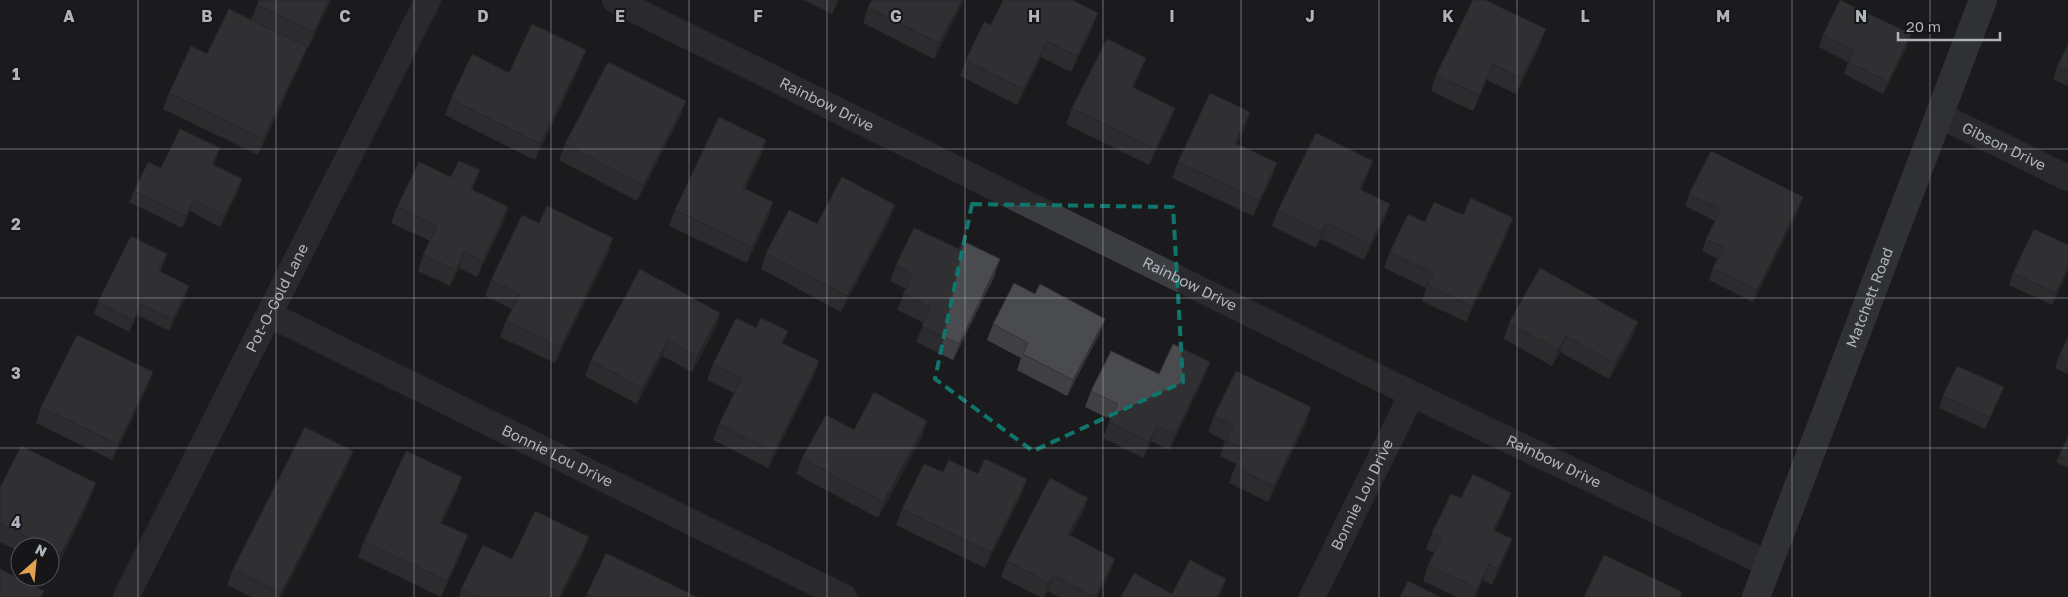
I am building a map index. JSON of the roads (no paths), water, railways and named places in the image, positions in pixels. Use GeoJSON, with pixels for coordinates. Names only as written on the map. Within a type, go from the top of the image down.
{"type":"FeatureCollection","features":[{"type":"Feature","properties":{"kind":"street","name":"Pot-O-Gold Lane"},"geometry":{"type":"LineString","coordinates":[[126,597],[428,0]]}},
{"type":"Feature","properties":{"kind":"street","name":"Rainbow Drive"},"geometry":{"type":"LineString","coordinates":[[615,0],[1412,394],[1768,564]]}},
{"type":"Feature","properties":{"kind":"street","name":"Matchett Road"},"geometry":{"type":"LineString","coordinates":[[1756,597],[1941,116],[1983,0]]}},
{"type":"Feature","properties":{"kind":"street","name":"Gibson Drive"},"geometry":{"type":"LineString","coordinates":[[1941,116],[2068,178]]}},
{"type":"Feature","properties":{"kind":"street","name":"Bonnie Lou Drive"},"geometry":{"type":"LineString","coordinates":[[270,315],[844,597]]}},
{"type":"Feature","properties":{"kind":"street","name":"Bonnie Lou Drive"},"geometry":{"type":"LineString","coordinates":[[1312,597],[1412,394]]}}]}
